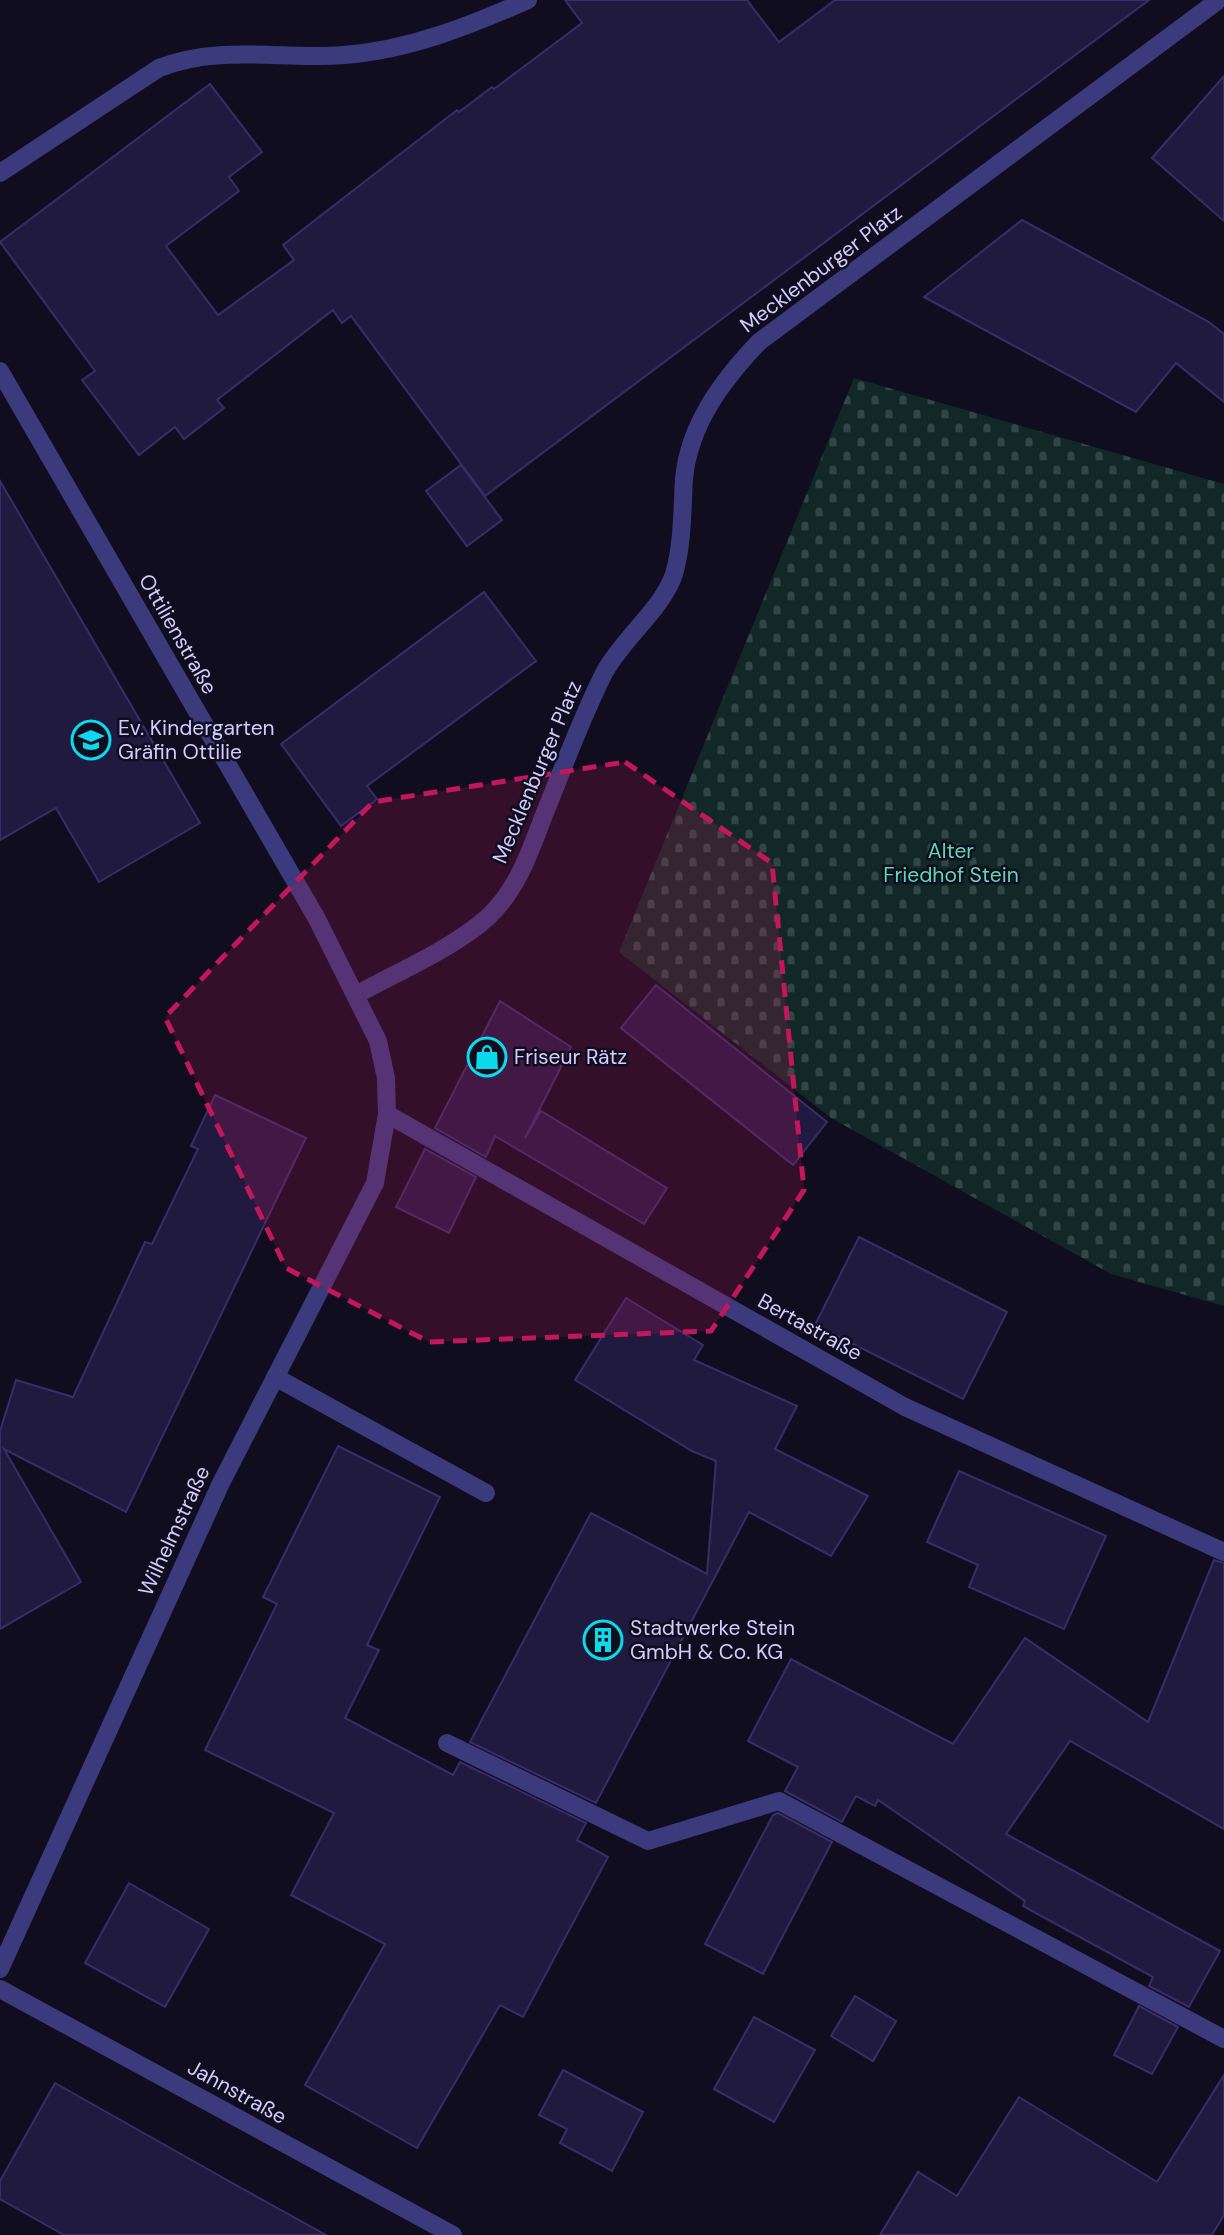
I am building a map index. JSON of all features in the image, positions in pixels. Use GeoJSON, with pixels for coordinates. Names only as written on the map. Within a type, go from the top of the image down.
{"type":"FeatureCollection","features":[{"type":"Feature","properties":{"kind":"street"},"geometry":{"type":"LineString","coordinates":[[0,173],[159,68],[183,59],[216,53],[344,55],[402,46],[470,26],[528,0]]}},
{"type":"Feature","properties":{"kind":"street","name":"Mecklenburger Platz"},"geometry":{"type":"LineString","coordinates":[[356,995],[464,934],[487,918],[505,898],[522,870],[602,678],[626,638],[660,601],[673,577],[681,542],[685,476],[693,440],[710,402],[732,371],[759,342],[1218,3]]}},
{"type":"Feature","properties":{"kind":"street","name":"Ottilienstraße"},"geometry":{"type":"LineString","coordinates":[[0,371],[317,919],[378,1041],[386,1078],[387,1114]]}},
{"type":"Feature","properties":{"kind":"street","name":"Wilhelmstraße"},"geometry":{"type":"LineString","coordinates":[[0,1969],[221,1483],[375,1183],[387,1114]]}},
{"type":"Feature","properties":{"kind":"street","name":"Bertastraße"},"geometry":{"type":"LineString","coordinates":[[387,1114],[905,1407],[1224,1552]]}},
{"type":"Feature","properties":{"kind":"street"},"geometry":{"type":"LineString","coordinates":[[275,1377],[486,1493]]}},
{"type":"Feature","properties":{"kind":"street"},"geometry":{"type":"LineString","coordinates":[[447,1743],[648,1841],[779,1801],[1224,2039]]}},
{"type":"Feature","properties":{"kind":"street","name":"Jahnstraße"},"geometry":{"type":"LineString","coordinates":[[0,1989],[453,2235]]}},
{"type":"Feature","properties":{"kind":"highlighted area"},"geometry":{"type":"Polygon","coordinates":[[[625,762],[772,863],[804,1190],[711,1331],[429,1342],[286,1268],[165,1017],[373,802],[625,762]]]}},
{"type":"Feature","properties":{"kind":"green space","name":"Alter Friedhof Stein"},"geometry":{"type":"Polygon","coordinates":[[[854,378],[1224,484],[1224,1306],[1111,1274],[831,1118],[619,952],[854,378]]]}},
{"type":"Feature","properties":{"kind":"building"},"geometry":{"type":"Polygon","coordinates":[[[565,0],[747,0],[779,42],[835,0],[1149,0],[485,496],[351,316],[342,323],[333,310],[217,400],[224,408],[184,439],[175,427],[139,455],[82,380],[95,371],[0,242],[210,84],[262,152],[229,177],[239,191],[166,246],[218,315],[294,260],[283,245],[457,110],[459,112],[492,87],[494,89],[582,23],[565,0]]]}},
{"type":"Feature","properties":{"kind":"building"},"geometry":{"type":"Polygon","coordinates":[[[1224,76],[1224,221],[1152,158],[1224,76]]]}},
{"type":"Feature","properties":{"kind":"building"},"geometry":{"type":"Polygon","coordinates":[[[1022,220],[1209,322],[1224,334],[1224,402],[1176,363],[1136,412],[924,297],[1022,220]]]}},
{"type":"Feature","properties":{"kind":"building"},"geometry":{"type":"Polygon","coordinates":[[[461,465],[502,520],[467,546],[426,491],[461,465]]]}},
{"type":"Feature","properties":{"kind":"building"},"geometry":{"type":"Polygon","coordinates":[[[0,481],[200,823],[99,882],[56,808],[0,840],[0,481]]]}},
{"type":"Feature","properties":{"kind":"building"},"geometry":{"type":"Polygon","coordinates":[[[484,592],[536,661],[367,786],[377,799],[341,826],[281,744],[484,592]]]}},
{"type":"Feature","properties":{"kind":"building"},"geometry":{"type":"Polygon","coordinates":[[[656,985],[827,1122],[793,1165],[621,1028],[656,985]]]}},
{"type":"Feature","properties":{"kind":"building"},"geometry":{"type":"Polygon","coordinates":[[[500,1001],[571,1047],[525,1138],[541,1111],[667,1188],[644,1224],[495,1136],[486,1157],[435,1128],[500,1001]]]}},
{"type":"Feature","properties":{"kind":"building"},"geometry":{"type":"Polygon","coordinates":[[[215,1095],[306,1138],[126,1512],[4,1449],[81,1582],[0,1629],[0,1431],[16,1380],[73,1397],[145,1242],[152,1244],[198,1149],[191,1146],[215,1095]]]}},
{"type":"Feature","properties":{"kind":"building"},"geometry":{"type":"Polygon","coordinates":[[[425,1149],[476,1177],[449,1233],[396,1207],[425,1149]]]}},
{"type":"Feature","properties":{"kind":"building"},"geometry":{"type":"Polygon","coordinates":[[[859,1237],[1007,1312],[963,1399],[815,1325],[859,1237]]]}},
{"type":"Feature","properties":{"kind":"building"},"geometry":{"type":"Polygon","coordinates":[[[626,1298],[703,1345],[694,1360],[797,1406],[775,1449],[868,1496],[831,1556],[749,1512],[596,1803],[470,1742],[591,1513],[707,1574],[716,1461],[692,1451],[575,1380],[626,1298]]]}},
{"type":"Feature","properties":{"kind":"building"},"geometry":{"type":"Polygon","coordinates":[[[338,1446],[440,1497],[367,1645],[379,1650],[345,1718],[453,1775],[460,1762],[586,1823],[577,1840],[608,1857],[523,2017],[500,2005],[417,2148],[305,2085],[385,1944],[291,1895],[334,1813],[205,1750],[277,1604],[263,1597],[338,1446]]]}},
{"type":"Feature","properties":{"kind":"building"},"geometry":{"type":"Polygon","coordinates":[[[959,1471],[1106,1536],[1064,1629],[969,1587],[978,1565],[927,1542],[959,1471]]]}},
{"type":"Feature","properties":{"kind":"building"},"geometry":{"type":"Polygon","coordinates":[[[1214,1560],[1224,1563],[1224,1829],[1070,1741],[1006,1834],[1220,1951],[1189,2007],[1149,1986],[1153,1977],[1023,1906],[1025,1901],[878,1800],[875,1806],[856,1796],[842,1822],[785,1791],[798,1767],[748,1741],[791,1659],[953,1744],[1025,1638],[1148,1722],[1214,1560]]]}},
{"type":"Feature","properties":{"kind":"building"},"geometry":{"type":"Polygon","coordinates":[[[778,1813],[832,1842],[763,1974],[705,1944],[773,1815],[778,1813]]]}},
{"type":"Feature","properties":{"kind":"building"},"geometry":{"type":"Polygon","coordinates":[[[129,1883],[209,1929],[165,2007],[85,1963],[129,1883]]]}},
{"type":"Feature","properties":{"kind":"building"},"geometry":{"type":"Polygon","coordinates":[[[855,1996],[896,2021],[873,2061],[831,2036],[855,1996]]]}},
{"type":"Feature","properties":{"kind":"building"},"geometry":{"type":"Polygon","coordinates":[[[1139,2006],[1178,2027],[1152,2074],[1114,2055],[1139,2006]]]}},
{"type":"Feature","properties":{"kind":"building"},"geometry":{"type":"Polygon","coordinates":[[[754,2017],[815,2050],[774,2122],[714,2089],[754,2017]]]}},
{"type":"Feature","properties":{"kind":"building"},"geometry":{"type":"Polygon","coordinates":[[[563,2070],[643,2112],[612,2171],[560,2143],[567,2129],[539,2115],[563,2070]]]}},
{"type":"Feature","properties":{"kind":"building"},"geometry":{"type":"Polygon","coordinates":[[[1224,2075],[1224,2215],[1212,2235],[880,2235],[918,2172],[957,2196],[1019,2097],[1157,2182],[1224,2075]]]}},
{"type":"Feature","properties":{"kind":"building"},"geometry":{"type":"Polygon","coordinates":[[[55,2083],[326,2235],[64,2235],[0,2199],[0,2181],[55,2083]]]}},
{"type":"Feature","properties":{"kind":"place","name":"Ev. Kindergarten Gräfin Ottilie"},"geometry":{"type":"Point","coordinates":[91,740]}},
{"type":"Feature","properties":{"kind":"place","name":"Friseur Rätz"},"geometry":{"type":"Point","coordinates":[487,1057]}},
{"type":"Feature","properties":{"kind":"place","name":"Stadtwerke Stein GmbH & Co. KG"},"geometry":{"type":"Point","coordinates":[603,1640]}}]}
